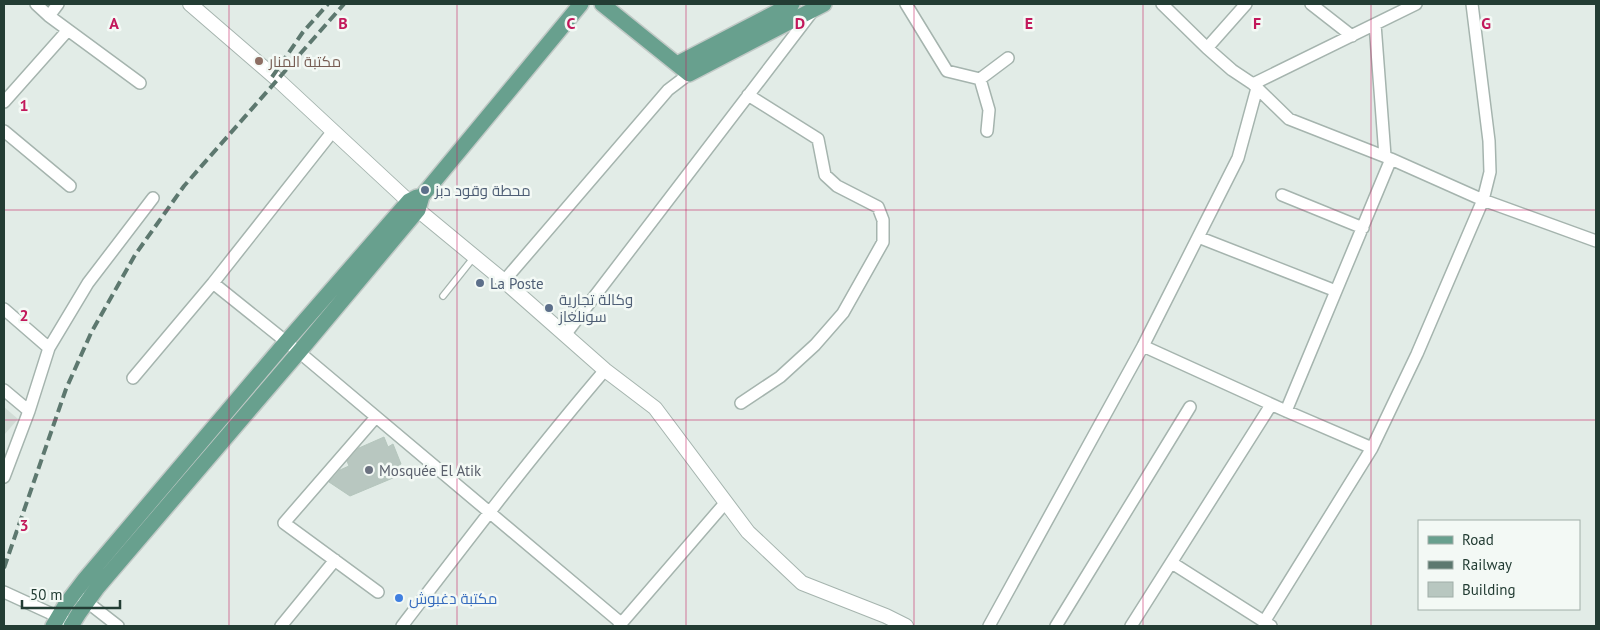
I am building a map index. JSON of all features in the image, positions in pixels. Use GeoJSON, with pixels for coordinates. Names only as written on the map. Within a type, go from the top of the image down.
{"type":"FeatureCollection","features":[{"type":"Feature","properties":{"kind":"main road"},"geometry":{"type":"LineString","coordinates":[[56,621],[81,597],[212,454],[299,352],[416,202],[581,4]]}},
{"type":"Feature","properties":{"kind":"main road"},"geometry":{"type":"LineString","coordinates":[[602,4],[683,69]]}},
{"type":"Feature","properties":{"kind":"main road"},"geometry":{"type":"LineString","coordinates":[[683,69],[792,4]]}},
{"type":"Feature","properties":{"kind":"main road"},"geometry":{"type":"LineString","coordinates":[[683,69],[819,6]]}},
{"type":"Feature","properties":{"kind":"main road"},"geometry":{"type":"LineString","coordinates":[[72,626],[81,597],[200,442],[286,342],[416,202]]}},
{"type":"Feature","properties":{"kind":"main road"},"geometry":{"type":"LineString","coordinates":[[200,442],[212,454]]}},
{"type":"Feature","properties":{"kind":"street"},"geometry":{"type":"LineString","coordinates":[[36,4],[49,16],[140,83]]}},
{"type":"Feature","properties":{"kind":"street"},"geometry":{"type":"LineString","coordinates":[[49,16],[58,4]]}},
{"type":"Feature","properties":{"kind":"street"},"geometry":{"type":"LineString","coordinates":[[190,4],[605,370],[655,408],[748,532],[802,583],[886,616],[906,626]]}},
{"type":"Feature","properties":{"kind":"street"},"geometry":{"type":"LineString","coordinates":[[906,4],[947,71],[980,79]]}},
{"type":"Feature","properties":{"kind":"street"},"geometry":{"type":"LineString","coordinates":[[1162,4],[1207,48],[1232,70],[1255,86],[1289,119],[1388,158],[1483,200],[1596,241]]}},
{"type":"Feature","properties":{"kind":"street"},"geometry":{"type":"LineString","coordinates":[[1207,48],[1246,4]]}},
{"type":"Feature","properties":{"kind":"street"},"geometry":{"type":"LineString","coordinates":[[1311,4],[1352,36]]}},
{"type":"Feature","properties":{"kind":"street"},"geometry":{"type":"LineString","coordinates":[[989,626],[1144,346],[1238,158],[1255,86],[1416,4]]}},
{"type":"Feature","properties":{"kind":"street"},"geometry":{"type":"LineString","coordinates":[[1172,563],[1267,624],[1372,448],[1417,354],[1483,200],[1490,172],[1489,141],[1472,4]]}},
{"type":"Feature","properties":{"kind":"street"},"geometry":{"type":"LineString","coordinates":[[565,335],[748,95],[819,6]]}},
{"type":"Feature","properties":{"kind":"street"},"geometry":{"type":"LineString","coordinates":[[1286,412],[1363,228],[1388,158],[1375,24]]}},
{"type":"Feature","properties":{"kind":"street"},"geometry":{"type":"LineString","coordinates":[[4,102],[68,30]]}},
{"type":"Feature","properties":{"kind":"street"},"geometry":{"type":"LineString","coordinates":[[980,79],[1008,58]]}},
{"type":"Feature","properties":{"kind":"street"},"geometry":{"type":"LineString","coordinates":[[504,281],[668,90],[683,69]]}},
{"type":"Feature","properties":{"kind":"street"},"geometry":{"type":"LineString","coordinates":[[980,79],[989,110],[987,131]]}},
{"type":"Feature","properties":{"kind":"street"},"geometry":{"type":"LineString","coordinates":[[741,402],[780,377],[815,345],[843,313],[884,242],[884,220],[878,207],[837,186],[825,175],[818,139],[748,95]]}},
{"type":"Feature","properties":{"kind":"street"},"geometry":{"type":"LineString","coordinates":[[4,131],[70,186]]}},
{"type":"Feature","properties":{"kind":"street"},"geometry":{"type":"LineString","coordinates":[[133,378],[213,282],[333,131]]}},
{"type":"Feature","properties":{"kind":"street"},"geometry":{"type":"LineString","coordinates":[[1282,195],[1363,228]]}},
{"type":"Feature","properties":{"kind":"street"},"geometry":{"type":"LineString","coordinates":[[4,477],[49,348],[88,283],[153,198]]}},
{"type":"Feature","properties":{"kind":"street"},"geometry":{"type":"LineString","coordinates":[[1198,237],[1336,291]]}},
{"type":"Feature","properties":{"kind":"street"},"geometry":{"type":"LineString","coordinates":[[213,282],[489,512],[620,625],[726,502]]}},
{"type":"Feature","properties":{"kind":"street"},"geometry":{"type":"LineString","coordinates":[[4,308],[49,348]]}},
{"type":"Feature","properties":{"kind":"street"},"geometry":{"type":"LineString","coordinates":[[1144,346],[1286,412],[1372,448]]}},
{"type":"Feature","properties":{"kind":"street"},"geometry":{"type":"LineString","coordinates":[[402,626],[489,512],[605,370]]}},
{"type":"Feature","properties":{"kind":"street"},"geometry":{"type":"LineString","coordinates":[[4,390],[28,411]]}},
{"type":"Feature","properties":{"kind":"street"},"geometry":{"type":"LineString","coordinates":[[1131,626],[1271,405]]}},
{"type":"Feature","properties":{"kind":"street"},"geometry":{"type":"LineString","coordinates":[[1056,626],[1190,407]]}},
{"type":"Feature","properties":{"kind":"street"},"geometry":{"type":"LineString","coordinates":[[376,417],[284,523],[378,592]]}},
{"type":"Feature","properties":{"kind":"street"},"geometry":{"type":"LineString","coordinates":[[281,626],[335,560]]}},
{"type":"Feature","properties":{"kind":"street"},"geometry":{"type":"LineString","coordinates":[[4,592],[56,621],[72,626]]}},
{"type":"Feature","properties":{"kind":"street"},"geometry":{"type":"LineString","coordinates":[[81,597],[118,626]]}},
{"type":"Feature","properties":{"kind":"lane"},"geometry":{"type":"LineString","coordinates":[[443,296],[475,257]]}},
{"type":"Feature","properties":{"kind":"shaded area"},"geometry":{"type":"Polygon","coordinates":[[[4,407],[18,419],[4,435],[4,407]]]}},
{"type":"Feature","properties":{"kind":"building","name":"Mosquée El Atik"},"geometry":{"type":"Polygon","coordinates":[[[384,437],[388,447],[393,444],[401,464],[397,466],[400,475],[350,496],[329,482],[340,470],[349,466],[347,461],[359,448],[384,437]]]}},
{"type":"Feature","properties":{"kind":"railway"},"geometry":{"type":"LineString","coordinates":[[272,77],[303,32],[328,4]]}},
{"type":"Feature","properties":{"kind":"railway"},"geometry":{"type":"LineString","coordinates":[[4,568],[66,389],[91,333],[135,255],[184,186],[344,4]]}},
{"type":"Feature","properties":{"kind":"place","name":"مكتبة المنار"},"geometry":{"type":"Point","coordinates":[259,61]}},
{"type":"Feature","properties":{"kind":"place","name":"محطة وقود دبز"},"geometry":{"type":"Point","coordinates":[425,190]}},
{"type":"Feature","properties":{"kind":"place","name":"La Poste"},"geometry":{"type":"Point","coordinates":[480,283]}},
{"type":"Feature","properties":{"kind":"place","name":"وكالة تجارية سونلغاز"},"geometry":{"type":"Point","coordinates":[549,308]}},
{"type":"Feature","properties":{"kind":"place","name":"Mosquée El Atik"},"geometry":{"type":"Point","coordinates":[369,470]}},
{"type":"Feature","properties":{"kind":"place","name":"مكتبة دغبوش"},"geometry":{"type":"Point","coordinates":[399,598]}}]}
